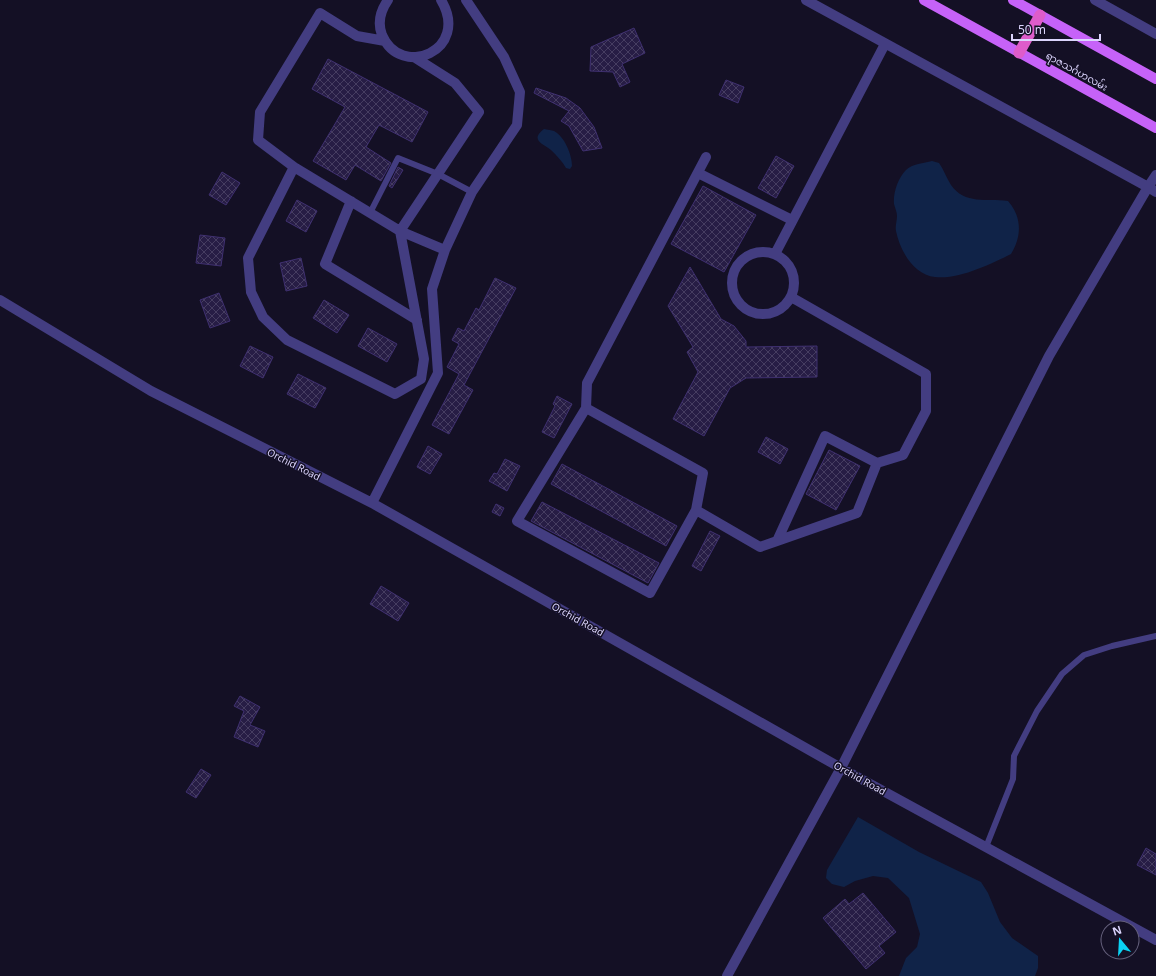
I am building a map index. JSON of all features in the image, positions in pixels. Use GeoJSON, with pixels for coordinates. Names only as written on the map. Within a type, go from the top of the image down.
{"type":"FeatureCollection","features":[{"type":"Feature","properties":{"kind":"highway"},"geometry":{"type":"LineString","coordinates":[[1019,53],[1040,15]]}},
{"type":"Feature","properties":{"kind":"main road","name":"ရာဇသင်္ဂဟလမ်း"},"geometry":{"type":"LineString","coordinates":[[924,0],[1156,128]]}},
{"type":"Feature","properties":{"kind":"main road"},"geometry":{"type":"LineString","coordinates":[[1013,0],[1156,79]]}},
{"type":"Feature","properties":{"kind":"street"},"geometry":{"type":"LineString","coordinates":[[294,167],[248,258],[251,292],[263,317],[287,340],[395,394],[421,379],[424,359],[400,231],[479,112],[455,83],[414,57],[397,52],[385,41],[380,30],[380,18],[383,7],[388,0]]}},
{"type":"Feature","properties":{"kind":"street"},"geometry":{"type":"LineString","coordinates":[[414,57],[425,55],[435,50],[443,42],[448,32],[449,21],[447,10],[441,0]]}},
{"type":"Feature","properties":{"kind":"street"},"geometry":{"type":"LineString","coordinates":[[372,503],[438,373],[432,289],[445,250],[472,192],[517,125],[520,92],[504,57],[466,0]]}},
{"type":"Feature","properties":{"kind":"street"},"geometry":{"type":"LineString","coordinates":[[806,0],[1152,189]]}},
{"type":"Feature","properties":{"kind":"street"},"geometry":{"type":"LineString","coordinates":[[1095,0],[1156,34]]}},
{"type":"Feature","properties":{"kind":"street"},"geometry":{"type":"LineString","coordinates":[[385,41],[357,36],[320,13],[260,112],[258,140],[294,167],[400,231],[445,250]]}},
{"type":"Feature","properties":{"kind":"street"},"geometry":{"type":"LineString","coordinates":[[775,254],[885,44]]}},
{"type":"Feature","properties":{"kind":"street"},"geometry":{"type":"LineString","coordinates":[[586,408],[703,473],[696,510],[650,593],[516,521],[586,408],[587,383],[706,157]]}},
{"type":"Feature","properties":{"kind":"street"},"geometry":{"type":"LineString","coordinates":[[698,172],[792,220]]}},
{"type":"Feature","properties":{"kind":"street"},"geometry":{"type":"LineString","coordinates":[[727,976],[841,768],[1049,356],[1152,189],[1156,175]]}},
{"type":"Feature","properties":{"kind":"street"},"geometry":{"type":"LineString","coordinates":[[351,201],[325,264],[417,320]]}},
{"type":"Feature","properties":{"kind":"street"},"geometry":{"type":"LineString","coordinates":[[765,252],[775,254],[784,259],[792,272],[794,287],[791,297],[785,305],[776,310],[761,313],[747,309],[739,302],[734,293],[732,283],[733,273],[742,260],[755,253],[765,252]]}},
{"type":"Feature","properties":{"kind":"street"},"geometry":{"type":"LineString","coordinates":[[777,540],[824,436],[877,463],[903,455],[926,411],[926,374],[791,297]]}},
{"type":"Feature","properties":{"kind":"street","name":"Orchid Road"},"geometry":{"type":"LineString","coordinates":[[0,300],[151,391],[372,503],[841,768],[1156,940]]}},
{"type":"Feature","properties":{"kind":"street"},"geometry":{"type":"LineString","coordinates":[[696,510],[760,547],[857,513],[877,463]]}},
{"type":"Feature","properties":{"kind":"lane"},"geometry":{"type":"LineString","coordinates":[[370,213],[398,158],[438,174],[472,192]]}},
{"type":"Feature","properties":{"kind":"lane"},"geometry":{"type":"LineString","coordinates":[[986,847],[1013,779],[1014,756],[1037,711],[1062,674],[1084,655],[1112,646],[1156,636]]}},
{"type":"Feature","properties":{"kind":"water"},"geometry":{"type":"Polygon","coordinates":[[[544,129],[554,131],[565,142],[571,157],[572,166],[570,169],[566,168],[551,150],[539,141],[538,136],[544,129]]]}},
{"type":"Feature","properties":{"kind":"water"},"geometry":{"type":"Polygon","coordinates":[[[932,161],[939,163],[951,185],[963,196],[976,199],[1008,201],[1016,214],[1019,227],[1019,234],[1011,254],[964,274],[954,276],[935,277],[927,275],[914,267],[901,246],[896,231],[897,214],[894,204],[895,191],[898,181],[906,170],[911,166],[932,161]]]}},
{"type":"Feature","properties":{"kind":"water"},"geometry":{"type":"Polygon","coordinates":[[[858,817],[919,852],[981,882],[988,893],[1000,922],[1012,938],[1038,956],[1038,968],[1035,976],[899,976],[906,958],[917,947],[920,934],[909,898],[888,878],[873,876],[855,881],[844,887],[832,884],[826,878],[827,870],[858,817]]]}},
{"type":"Feature","properties":{"kind":"building"},"geometry":{"type":"Polygon","coordinates":[[[634,28],[645,53],[622,64],[630,82],[620,87],[613,72],[590,71],[591,47],[634,28]]]}},
{"type":"Feature","properties":{"kind":"building"},"geometry":{"type":"Polygon","coordinates":[[[328,59],[428,112],[412,142],[379,125],[366,147],[391,163],[381,181],[355,165],[346,180],[313,161],[345,107],[312,89],[328,59]]]}},
{"type":"Feature","properties":{"kind":"building"},"geometry":{"type":"Polygon","coordinates":[[[726,80],[744,87],[738,103],[719,95],[726,80]]]}},
{"type":"Feature","properties":{"kind":"building"},"geometry":{"type":"Polygon","coordinates":[[[536,88],[566,98],[580,108],[594,127],[602,148],[583,151],[569,126],[561,121],[569,111],[534,93],[536,88]]]}},
{"type":"Feature","properties":{"kind":"building"},"geometry":{"type":"Polygon","coordinates":[[[776,156],[794,166],[776,198],[758,188],[776,156]]]}},
{"type":"Feature","properties":{"kind":"building"},"geometry":{"type":"Polygon","coordinates":[[[398,167],[403,170],[392,188],[389,186],[398,167]]]}},
{"type":"Feature","properties":{"kind":"building"},"geometry":{"type":"Polygon","coordinates":[[[222,172],[240,183],[226,205],[209,195],[222,172]]]}},
{"type":"Feature","properties":{"kind":"building"},"geometry":{"type":"Polygon","coordinates":[[[703,186],[756,215],[724,272],[671,244],[703,186]]]}},
{"type":"Feature","properties":{"kind":"building"},"geometry":{"type":"Polygon","coordinates":[[[297,200],[317,211],[306,232],[286,221],[297,200]]]}},
{"type":"Feature","properties":{"kind":"building"},"geometry":{"type":"Polygon","coordinates":[[[200,235],[225,238],[221,266],[196,263],[200,235]]]}},
{"type":"Feature","properties":{"kind":"building"},"geometry":{"type":"Polygon","coordinates":[[[301,258],[307,286],[286,291],[280,263],[301,258]]]}},
{"type":"Feature","properties":{"kind":"building"},"geometry":{"type":"Polygon","coordinates":[[[690,267],[721,319],[734,326],[746,341],[746,347],[817,346],[817,377],[746,378],[730,388],[704,436],[673,419],[698,372],[687,352],[693,347],[668,306],[690,267]]]}},
{"type":"Feature","properties":{"kind":"building"},"geometry":{"type":"Polygon","coordinates":[[[495,278],[516,288],[464,385],[473,390],[449,434],[432,425],[459,374],[447,367],[459,344],[452,340],[458,328],[464,331],[476,308],[479,310],[495,278]]]}},
{"type":"Feature","properties":{"kind":"building"},"geometry":{"type":"Polygon","coordinates":[[[219,293],[230,321],[210,328],[200,300],[219,293]]]}},
{"type":"Feature","properties":{"kind":"building"},"geometry":{"type":"Polygon","coordinates":[[[324,300],[349,315],[337,333],[313,318],[324,300]]]}},
{"type":"Feature","properties":{"kind":"building"},"geometry":{"type":"Polygon","coordinates":[[[368,328],[397,344],[387,362],[358,346],[368,328]]]}},
{"type":"Feature","properties":{"kind":"building"},"geometry":{"type":"Polygon","coordinates":[[[250,346],[273,357],[263,378],[240,366],[250,346]]]}},
{"type":"Feature","properties":{"kind":"building"},"geometry":{"type":"Polygon","coordinates":[[[298,374],[326,388],[315,408],[287,394],[298,374]]]}},
{"type":"Feature","properties":{"kind":"building"},"geometry":{"type":"Polygon","coordinates":[[[557,396],[572,404],[554,438],[542,432],[555,406],[553,404],[557,396]]]}},
{"type":"Feature","properties":{"kind":"building"},"geometry":{"type":"Polygon","coordinates":[[[766,437],[788,449],[780,464],[758,452],[766,437]]]}},
{"type":"Feature","properties":{"kind":"building"},"geometry":{"type":"Polygon","coordinates":[[[428,446],[442,454],[430,474],[417,467],[428,446]]]}},
{"type":"Feature","properties":{"kind":"building"},"geometry":{"type":"Polygon","coordinates":[[[829,450],[860,466],[836,510],[806,494],[829,450]]]}},
{"type":"Feature","properties":{"kind":"building"},"geometry":{"type":"Polygon","coordinates":[[[505,459],[520,466],[507,491],[489,481],[494,473],[497,474],[505,459]]]}},
{"type":"Feature","properties":{"kind":"building"},"geometry":{"type":"Polygon","coordinates":[[[562,464],[677,526],[666,546],[551,484],[562,464]]]}},
{"type":"Feature","properties":{"kind":"building"},"geometry":{"type":"Polygon","coordinates":[[[542,502],[659,563],[648,583],[531,521],[542,502]]]}},
{"type":"Feature","properties":{"kind":"building"},"geometry":{"type":"Polygon","coordinates":[[[496,504],[504,508],[500,516],[492,512],[496,504]]]}},
{"type":"Feature","properties":{"kind":"building"},"geometry":{"type":"Polygon","coordinates":[[[710,531],[720,536],[701,571],[692,566],[710,531]]]}},
{"type":"Feature","properties":{"kind":"building"},"geometry":{"type":"Polygon","coordinates":[[[381,586],[409,603],[398,621],[370,604],[381,586]]]}},
{"type":"Feature","properties":{"kind":"building"},"geometry":{"type":"Polygon","coordinates":[[[240,696],[260,707],[250,725],[265,731],[258,747],[234,737],[244,711],[234,706],[240,696]]]}},
{"type":"Feature","properties":{"kind":"building"},"geometry":{"type":"Polygon","coordinates":[[[201,769],[211,775],[196,798],[186,792],[201,769]]]}},
{"type":"Feature","properties":{"kind":"building"},"geometry":{"type":"Polygon","coordinates":[[[1146,848],[1156,854],[1156,875],[1137,865],[1146,848]]]}},
{"type":"Feature","properties":{"kind":"building"},"geometry":{"type":"Polygon","coordinates":[[[863,893],[896,932],[879,946],[885,953],[866,969],[823,918],[845,899],[849,904],[863,893]]]}}]}
